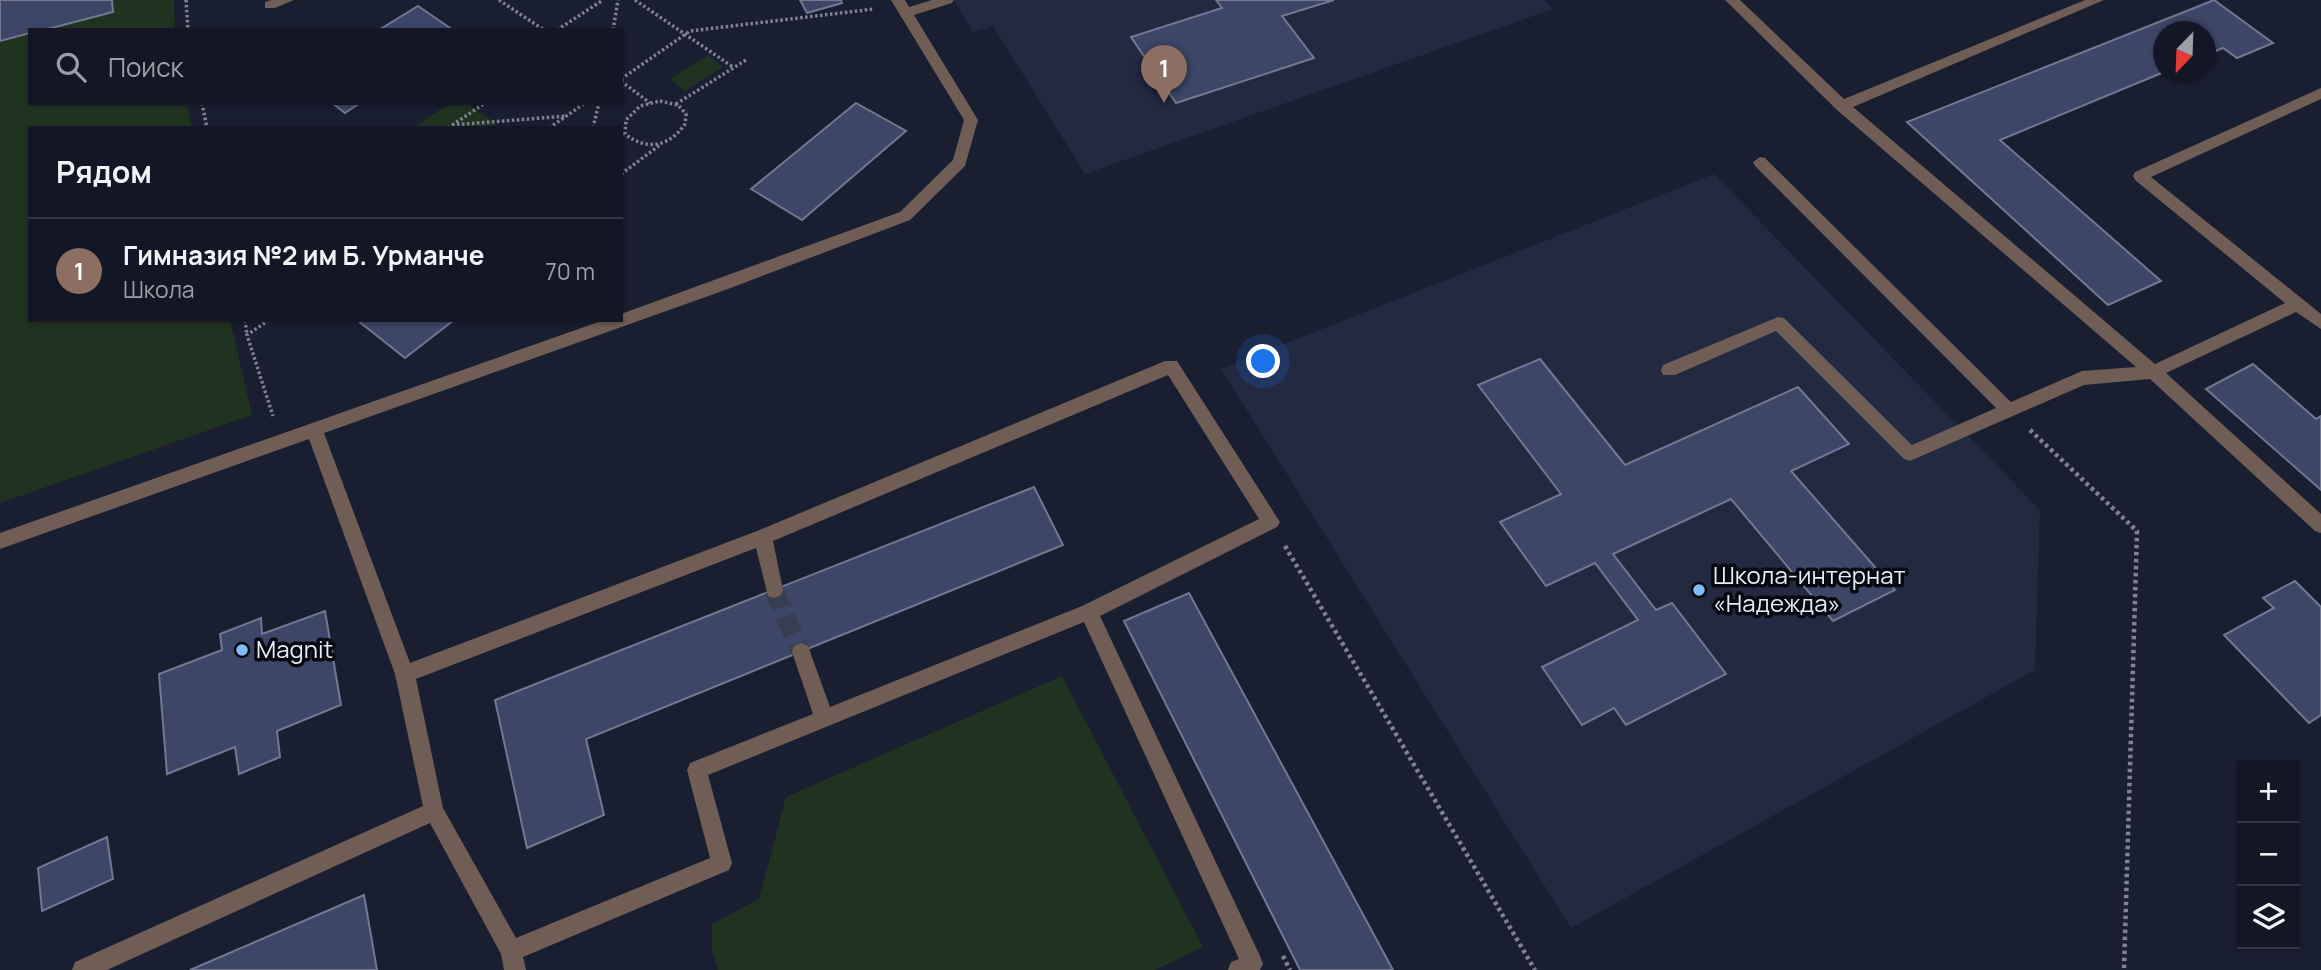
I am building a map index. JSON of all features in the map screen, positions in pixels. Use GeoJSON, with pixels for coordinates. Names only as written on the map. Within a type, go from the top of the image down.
{"type":"FeatureCollection","features":[{"type":"Feature","properties":{"kind":"lane"},"geometry":{"type":"LineString","coordinates":[[270,5],[287,0]]}},
{"type":"Feature","properties":{"kind":"lane"},"geometry":{"type":"LineString","coordinates":[[623,320],[905,216],[960,162],[971,120],[903,6],[947,0]]}},
{"type":"Feature","properties":{"kind":"lane"},"geometry":{"type":"LineString","coordinates":[[1732,0],[1842,106],[2153,372],[2321,525]]}},
{"type":"Feature","properties":{"kind":"lane"},"geometry":{"type":"LineString","coordinates":[[1842,106],[2097,0]]}},
{"type":"Feature","properties":{"kind":"lane"},"geometry":{"type":"LineString","coordinates":[[2321,93],[2140,176],[2321,323]]}},
{"type":"Feature","properties":{"kind":"lane"},"geometry":{"type":"LineString","coordinates":[[1760,162],[2009,410]]}},
{"type":"Feature","properties":{"kind":"lane"},"geometry":{"type":"LineString","coordinates":[[1669,370],[1778,323],[1910,454],[2082,378],[2153,372],[2297,304]]}},
{"type":"Feature","properties":{"kind":"lane"},"geometry":{"type":"LineString","coordinates":[[0,541],[618,322]]}},
{"type":"Feature","properties":{"kind":"lane"},"geometry":{"type":"LineString","coordinates":[[314,430],[405,674],[434,811],[513,960],[722,863],[697,770],[1089,612],[1271,522],[1171,366],[763,537],[405,674]]}},
{"type":"Feature","properties":{"kind":"lane"},"geometry":{"type":"LineString","coordinates":[[763,537],[774,590]]}},
{"type":"Feature","properties":{"kind":"lane"},"geometry":{"type":"LineString","coordinates":[[1089,612],[1252,964],[1239,970]]}},
{"type":"Feature","properties":{"kind":"lane"},"geometry":{"type":"LineString","coordinates":[[801,652],[825,719]]}},
{"type":"Feature","properties":{"kind":"lane"},"geometry":{"type":"LineString","coordinates":[[83,970],[434,811]]}},
{"type":"Feature","properties":{"kind":"path"},"geometry":{"type":"LineString","coordinates":[[186,0],[188,28]]}},
{"type":"Feature","properties":{"kind":"path"},"geometry":{"type":"LineString","coordinates":[[499,0],[541,28]]}},
{"type":"Feature","properties":{"kind":"path"},"geometry":{"type":"LineString","coordinates":[[560,28],[603,0]]}},
{"type":"Feature","properties":{"kind":"path"},"geometry":{"type":"LineString","coordinates":[[613,28],[618,0]]}},
{"type":"Feature","properties":{"kind":"path"},"geometry":{"type":"LineString","coordinates":[[635,0],[733,67]]}},
{"type":"Feature","properties":{"kind":"path"},"geometry":{"type":"LineString","coordinates":[[623,79],[690,31],[903,6]]}},
{"type":"Feature","properties":{"kind":"path"},"geometry":{"type":"LineString","coordinates":[[676,104],[746,60]]}},
{"type":"Feature","properties":{"kind":"path"},"geometry":{"type":"LineString","coordinates":[[623,82],[650,103]]}},
{"type":"Feature","properties":{"kind":"path"},"geometry":{"type":"LineString","coordinates":[[623,173],[660,145],[678,136],[688,122],[684,109],[676,104],[650,103],[631,112],[626,120],[625,134],[638,144],[660,145]]}},
{"type":"Feature","properties":{"kind":"path"},"geometry":{"type":"LineString","coordinates":[[202,105],[207,126]]}},
{"type":"Feature","properties":{"kind":"path"},"geometry":{"type":"LineString","coordinates":[[450,126],[482,105]]}},
{"type":"Feature","properties":{"kind":"path"},"geometry":{"type":"LineString","coordinates":[[552,126],[582,105]]}},
{"type":"Feature","properties":{"kind":"path"},"geometry":{"type":"LineString","coordinates":[[593,126],[598,105]]}},
{"type":"Feature","properties":{"kind":"path"},"geometry":{"type":"LineString","coordinates":[[450,126],[566,116]]}},
{"type":"Feature","properties":{"kind":"path"},"geometry":{"type":"LineString","coordinates":[[244,322],[281,441]]}},
{"type":"Feature","properties":{"kind":"path"},"geometry":{"type":"LineString","coordinates":[[247,335],[265,322]]}},
{"type":"Feature","properties":{"kind":"path"},"geometry":{"type":"LineString","coordinates":[[2009,410],[2137,531],[2124,970]]}},
{"type":"Feature","properties":{"kind":"path"},"geometry":{"type":"LineString","coordinates":[[1271,522],[1535,970]]}},
{"type":"Feature","properties":{"kind":"shaded area"},"geometry":{"type":"Polygon","coordinates":[[[954,0],[1544,0],[1553,9],[1085,174],[993,26],[973,32],[954,0]]]}},
{"type":"Feature","properties":{"kind":"shaded area","name":"Школа-интернат «Надежда»"},"geometry":{"type":"Polygon","coordinates":[[[1714,174],[2040,510],[2035,670],[1571,928],[1221,369],[1714,174]]]}},
{"type":"Feature","properties":{"kind":"green space"},"geometry":{"type":"Polygon","coordinates":[[[0,0],[174,0],[175,28],[28,28],[28,105],[187,105],[192,126],[28,126],[28,322],[230,322],[252,415],[0,503],[0,0]]]}},
{"type":"Feature","properties":{"kind":"green space"},"geometry":{"type":"Polygon","coordinates":[[[708,55],[723,67],[685,91],[670,79],[708,55]]]}},
{"type":"Feature","properties":{"kind":"green space"},"geometry":{"type":"Polygon","coordinates":[[[447,105],[470,105],[497,124],[494,126],[416,126],[447,105]]]}},
{"type":"Feature","properties":{"kind":"green space"},"geometry":{"type":"Polygon","coordinates":[[[1062,676],[1203,947],[1155,970],[718,970],[712,950],[712,924],[759,899],[786,797],[1062,676]]]}},
{"type":"Feature","properties":{"kind":"building"},"geometry":{"type":"Polygon","coordinates":[[[0,0],[112,0],[113,12],[52,28],[28,28],[28,34],[0,41],[0,0]]]}},
{"type":"Feature","properties":{"kind":"building"},"geometry":{"type":"Polygon","coordinates":[[[800,0],[841,0],[842,3],[807,13],[800,0]]]}},
{"type":"Feature","properties":{"kind":"building"},"geometry":{"type":"Polygon","coordinates":[[[1216,0],[1334,0],[1282,16],[1314,58],[1176,103],[1131,37],[1222,8],[1216,0]]]}},
{"type":"Feature","properties":{"kind":"building"},"geometry":{"type":"Polygon","coordinates":[[[2214,0],[2273,43],[2237,58],[2223,48],[2216,51],[2216,21],[2161,21],[2214,0]]]}},
{"type":"Feature","properties":{"kind":"building"},"geometry":{"type":"Polygon","coordinates":[[[418,6],[450,28],[382,28],[418,6]]]}},
{"type":"Feature","properties":{"kind":"building"},"geometry":{"type":"Polygon","coordinates":[[[2153,24],[2153,77],[2000,140],[2161,281],[2108,305],[1907,122],[2153,24]]]}},
{"type":"Feature","properties":{"kind":"building"},"geometry":{"type":"Polygon","coordinates":[[[856,103],[906,131],[802,220],[751,189],[856,103]]]}},
{"type":"Feature","properties":{"kind":"building"},"geometry":{"type":"Polygon","coordinates":[[[335,105],[357,105],[345,113],[335,105]]]}},
{"type":"Feature","properties":{"kind":"building"},"geometry":{"type":"Polygon","coordinates":[[[360,322],[451,322],[405,358],[360,322]]]}},
{"type":"Feature","properties":{"kind":"building"},"geometry":{"type":"Polygon","coordinates":[[[1540,359],[1625,465],[1798,387],[1849,444],[1791,471],[1895,590],[1833,621],[1731,499],[1613,554],[1656,610],[1672,603],[1726,674],[1626,725],[1614,708],[1582,725],[1542,667],[1638,620],[1595,563],[1546,586],[1500,522],[1561,494],[1478,385],[1540,359]]]}},
{"type":"Feature","properties":{"kind":"building"},"geometry":{"type":"Polygon","coordinates":[[[2253,364],[2316,419],[2321,416],[2321,490],[2206,389],[2253,364]]]}},
{"type":"Feature","properties":{"kind":"building"},"geometry":{"type":"Polygon","coordinates":[[[1034,487],[1063,545],[586,739],[604,815],[527,848],[495,700],[1034,487]]]}},
{"type":"Feature","properties":{"kind":"building"},"geometry":{"type":"Polygon","coordinates":[[[2295,581],[2321,607],[2321,715],[2309,723],[2224,635],[2274,608],[2263,598],[2295,581]]]}},
{"type":"Feature","properties":{"kind":"building"},"geometry":{"type":"Polygon","coordinates":[[[1189,593],[1393,970],[1300,970],[1124,621],[1189,593]]]}},
{"type":"Feature","properties":{"kind":"building"},"geometry":{"type":"Polygon","coordinates":[[[325,611],[341,705],[277,731],[280,757],[239,774],[235,747],[167,774],[159,674],[222,650],[220,634],[261,618],[262,634],[325,611]]]}},
{"type":"Feature","properties":{"kind":"building"},"geometry":{"type":"Polygon","coordinates":[[[107,837],[113,879],[42,911],[38,868],[107,837]]]}},
{"type":"Feature","properties":{"kind":"building"},"geometry":{"type":"Polygon","coordinates":[[[364,895],[377,970],[190,970],[364,895]]]}},
{"type":"Feature","properties":{"kind":"tunnel"},"geometry":{"type":"LineString","coordinates":[[774,590],[801,652]]}},
{"type":"Feature","properties":{"kind":"place","name":"Гимназия №2 им Б. Урманче"},"geometry":{"type":"Point","coordinates":[1164,103]}},
{"type":"Feature","properties":{"kind":"place","name":"Школа-интернат «Надежда»"},"geometry":{"type":"Point","coordinates":[1699,590]}},
{"type":"Feature","properties":{"kind":"place","name":"Magnit"},"geometry":{"type":"Point","coordinates":[242,650]}}]}
